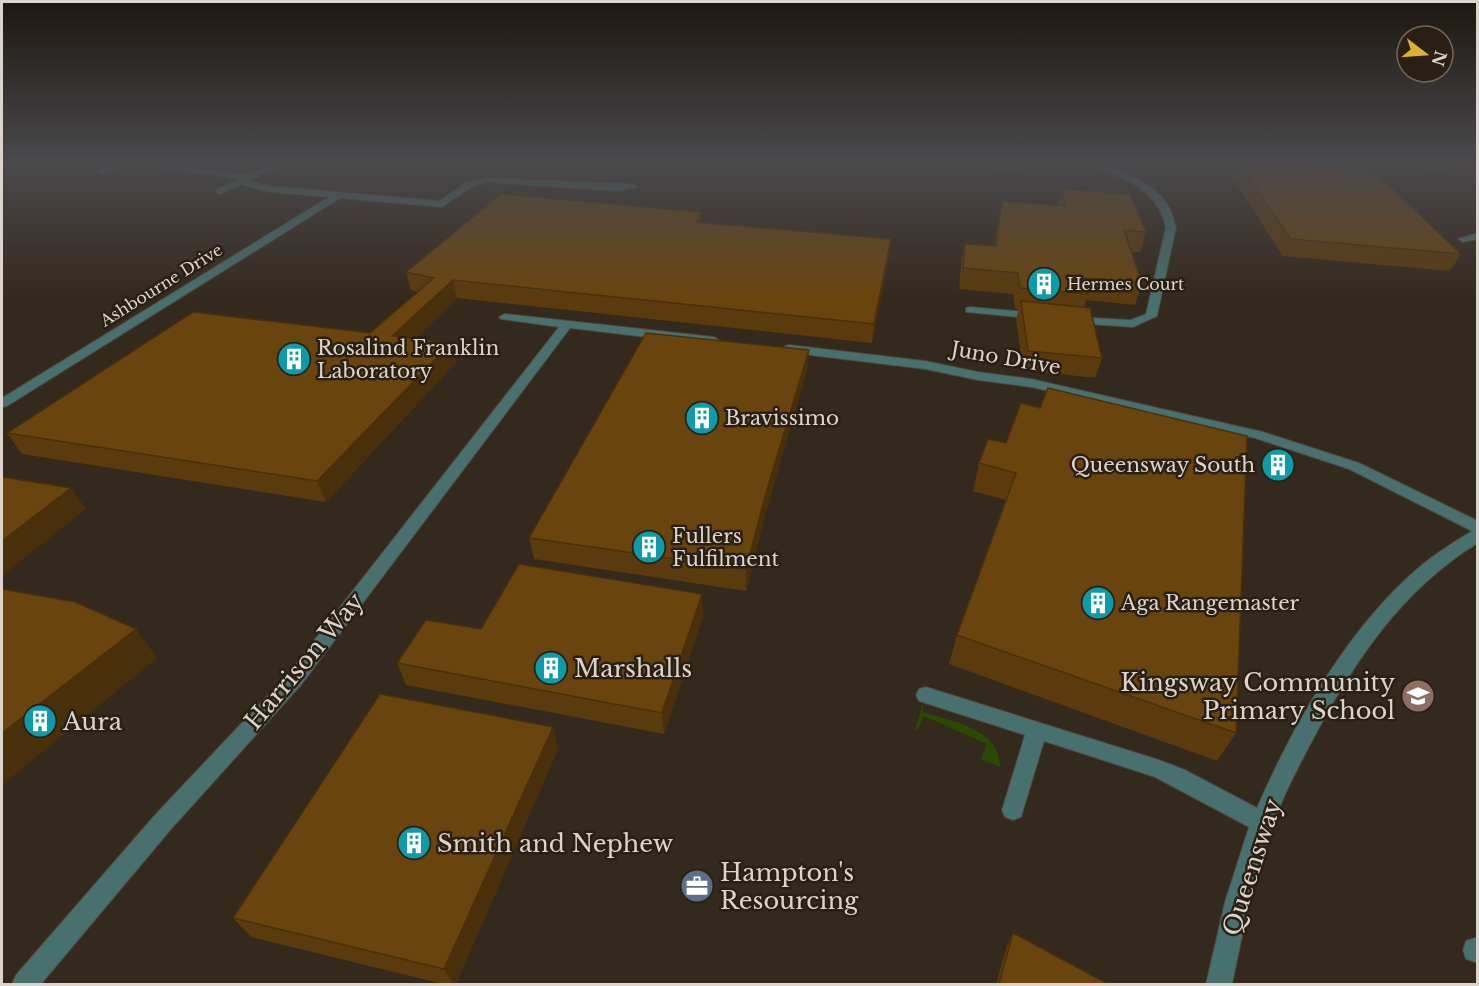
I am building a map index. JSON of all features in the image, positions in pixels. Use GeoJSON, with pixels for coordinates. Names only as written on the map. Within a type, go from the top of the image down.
{"type":"FeatureCollection","features":[{"type":"Feature","properties":{"kind":"street","name":"Ashbourne Drive"},"geometry":{"type":"LineString","coordinates":[[2,404],[317,208]]}},
{"type":"Feature","properties":{"kind":"street"},"geometry":{"type":"LineString","coordinates":[[970,310],[1133,324],[1151,316],[1170,233],[1168,213],[1164,208]]}},
{"type":"Feature","properties":{"kind":"street"},"geometry":{"type":"LineString","coordinates":[[1463,239],[1478,236]]}},
{"type":"Feature","properties":{"kind":"street"},"geometry":{"type":"LineString","coordinates":[[505,317],[722,342]]}},
{"type":"Feature","properties":{"kind":"street","name":"Harrison Way"},"geometry":{"type":"LineString","coordinates":[[25,984],[163,822],[294,680],[567,324]]}},
{"type":"Feature","properties":{"kind":"street","name":"Juno Drive"},"geometry":{"type":"LineString","coordinates":[[776,348],[925,365],[978,376],[1031,383],[1258,435],[1354,466],[1478,528]]}},
{"type":"Feature","properties":{"kind":"street","name":"Queensway"},"geometry":{"type":"LineString","coordinates":[[1219,984],[1236,905],[1262,822],[1308,728],[1343,666],[1411,583],[1445,555],[1478,535]]}},
{"type":"Feature","properties":{"kind":"street"},"geometry":{"type":"LineString","coordinates":[[926,695],[1037,729],[1178,777],[1262,822]]}},
{"type":"Feature","properties":{"kind":"street"},"geometry":{"type":"LineString","coordinates":[[1013,810],[1037,729]]}},
{"type":"Feature","properties":{"kind":"green space"},"geometry":{"type":"Polygon","coordinates":[[[923,705],[923,712],[960,723],[983,735],[992,743],[998,754],[1000,767],[981,759],[987,744],[924,716],[917,731],[915,730],[923,705]]]}},
{"type":"Feature","properties":{"kind":"building","name":"Rosalind Franklin Laboratory"},"geometry":{"type":"Polygon","coordinates":[[[484,208],[657,208],[702,212],[696,222],[891,239],[874,324],[453,280],[392,336],[451,343],[317,481],[7,433],[193,312],[370,333],[434,278],[406,272],[484,208]]]}},
{"type":"Feature","properties":{"kind":"building"},"geometry":{"type":"Polygon","coordinates":[[[1001,208],[1136,208],[1146,232],[1124,230],[1142,283],[1084,278],[1088,294],[1020,288],[1018,273],[963,268],[965,244],[996,246],[1001,208]]]}},
{"type":"Feature","properties":{"kind":"building"},"geometry":{"type":"Polygon","coordinates":[[[1269,208],[1413,208],[1461,254],[1291,239],[1269,208]]]}},
{"type":"Feature","properties":{"kind":"building"},"geometry":{"type":"Polygon","coordinates":[[[1021,301],[1090,308],[1102,358],[1028,351],[1021,301]]]}},
{"type":"Feature","properties":{"kind":"building"},"geometry":{"type":"Polygon","coordinates":[[[646,333],[809,350],[746,569],[529,538],[646,333]]]}},
{"type":"Feature","properties":{"kind":"building","name":"Aga Rangemaster"},"geometry":{"type":"Polygon","coordinates":[[[1048,388],[1247,436],[1236,733],[957,635],[1016,473],[979,463],[988,439],[1006,443],[1021,403],[1040,408],[1048,388]]]}},
{"type":"Feature","properties":{"kind":"building"},"geometry":{"type":"Polygon","coordinates":[[[2,477],[71,488],[2,541],[2,477]]]}},
{"type":"Feature","properties":{"kind":"building","name":"Marshalls"},"geometry":{"type":"Polygon","coordinates":[[[519,564],[702,594],[662,713],[397,663],[426,620],[481,629],[519,564]]]}},
{"type":"Feature","properties":{"kind":"building"},"geometry":{"type":"Polygon","coordinates":[[[2,589],[75,602],[136,629],[2,733],[2,589]]]}},
{"type":"Feature","properties":{"kind":"building","name":"Smith and Nephew"},"geometry":{"type":"Polygon","coordinates":[[[380,694],[553,727],[444,969],[233,918],[380,694]]]}},
{"type":"Feature","properties":{"kind":"building"},"geometry":{"type":"Polygon","coordinates":[[[1013,933],[1108,984],[999,984],[1013,933]]]}},
{"type":"Feature","properties":{"kind":"place","name":"Hermes Court"},"geometry":{"type":"Point","coordinates":[1044,284]}},
{"type":"Feature","properties":{"kind":"place","name":"Rosalind Franklin Laboratory"},"geometry":{"type":"Point","coordinates":[294,359]}},
{"type":"Feature","properties":{"kind":"place","name":"Bravissimo"},"geometry":{"type":"Point","coordinates":[702,418]}},
{"type":"Feature","properties":{"kind":"place","name":"Queensway South"},"geometry":{"type":"Point","coordinates":[1278,465]}},
{"type":"Feature","properties":{"kind":"place","name":"Fullers Fulfilment"},"geometry":{"type":"Point","coordinates":[649,547]}},
{"type":"Feature","properties":{"kind":"place","name":"Aga Rangemaster"},"geometry":{"type":"Point","coordinates":[1098,603]}},
{"type":"Feature","properties":{"kind":"place","name":"Marshalls"},"geometry":{"type":"Point","coordinates":[551,668]}},
{"type":"Feature","properties":{"kind":"place","name":"Kingsway Community Primary School"},"geometry":{"type":"Point","coordinates":[1418,696]}},
{"type":"Feature","properties":{"kind":"place","name":"Aura"},"geometry":{"type":"Point","coordinates":[40,721]}},
{"type":"Feature","properties":{"kind":"place","name":"Smith and Nephew"},"geometry":{"type":"Point","coordinates":[414,843]}},
{"type":"Feature","properties":{"kind":"place","name":"Hampton's Resourcing"},"geometry":{"type":"Point","coordinates":[697,886]}}]}
